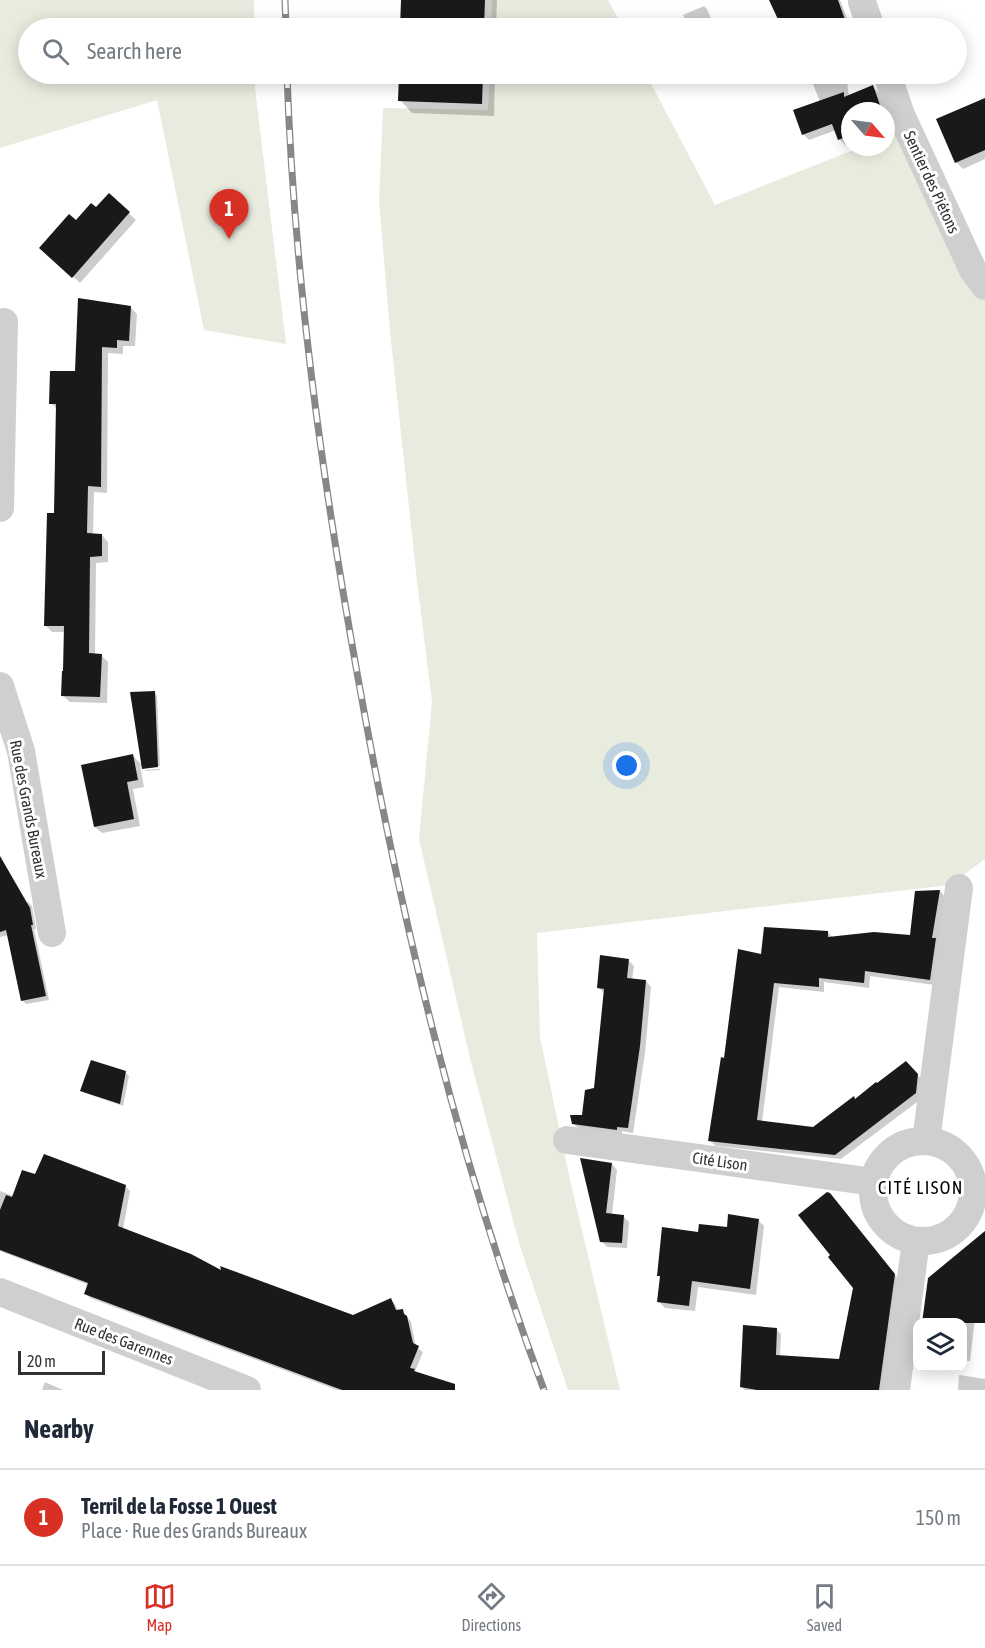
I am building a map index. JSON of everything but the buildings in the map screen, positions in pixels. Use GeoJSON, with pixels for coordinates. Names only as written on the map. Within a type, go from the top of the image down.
{"type":"FeatureCollection","features":[{"type":"Feature","properties":{"kind":"street"},"geometry":{"type":"LineString","coordinates":[[862,2],[868,18]]}},
{"type":"Feature","properties":{"kind":"street","name":"Sentier des Piétons"},"geometry":{"type":"LineString","coordinates":[[890,84],[901,115],[972,270],[985,286]]}},
{"type":"Feature","properties":{"kind":"street"},"geometry":{"type":"LineString","coordinates":[[0,508],[4,322]]}},
{"type":"Feature","properties":{"kind":"street","name":"Rue des Grands Bureaux"},"geometry":{"type":"LineString","coordinates":[[0,686],[21,751],[52,933]]}},
{"type":"Feature","properties":{"kind":"street"},"geometry":{"type":"LineString","coordinates":[[926,1141],[959,888]]}},
{"type":"Feature","properties":{"kind":"street","name":"Cité Lison"},"geometry":{"type":"LineString","coordinates":[[567,1140],[874,1182]]}},
{"type":"Feature","properties":{"kind":"street"},"geometry":{"type":"LineString","coordinates":[[926,1141],[945,1146],[960,1157],[968,1168],[979,1195],[960,1224],[948,1234],[932,1240],[916,1241],[892,1230],[883,1220],[876,1209],[873,1196],[874,1182],[878,1169],[898,1148],[911,1142],[926,1141]]}},
{"type":"Feature","properties":{"kind":"street"},"geometry":{"type":"LineString","coordinates":[[896,1390],[916,1241]]}},
{"type":"Feature","properties":{"kind":"street","name":"Rue des Garennes"},"geometry":{"type":"LineString","coordinates":[[0,1292],[247,1390]]}},
{"type":"Feature","properties":{"kind":"shaded area"},"geometry":{"type":"Polygon","coordinates":[[[0,0],[254,0],[254,18],[18,18],[18,84],[255,84],[286,344],[204,330],[157,100],[0,148],[0,0]]]}},
{"type":"Feature","properties":{"kind":"shaded area"},"geometry":{"type":"Polygon","coordinates":[[[492,0],[608,0],[618,18],[491,18],[492,0]]]}},
{"type":"Feature","properties":{"kind":"shaded area"},"geometry":{"type":"Polygon","coordinates":[[[489,84],[651,84],[715,205],[841,155],[895,156],[895,134],[902,131],[985,297],[985,859],[950,885],[537,933],[540,1037],[570,1180],[620,1390],[568,1390],[519,1243],[470,1058],[419,839],[432,702],[391,341],[379,202],[383,108],[488,110],[489,84]]]}},
{"type":"Feature","properties":{"kind":"railway"},"geometry":{"type":"LineString","coordinates":[[285,0],[286,18]]}},
{"type":"Feature","properties":{"kind":"railway"},"geometry":{"type":"LineString","coordinates":[[288,84],[296,226],[312,377],[345,603],[375,768],[413,949],[459,1127],[513,1303],[544,1390]]}},
{"type":"Feature","properties":{"kind":"place","name":"Terril de la Fosse 1 Ouest"},"geometry":{"type":"Point","coordinates":[229,239]}},
{"type":"Feature","properties":{"kind":"district","name":"CITÉ LISON"},"geometry":{"type":"Point","coordinates":[921,1187]}}]}
